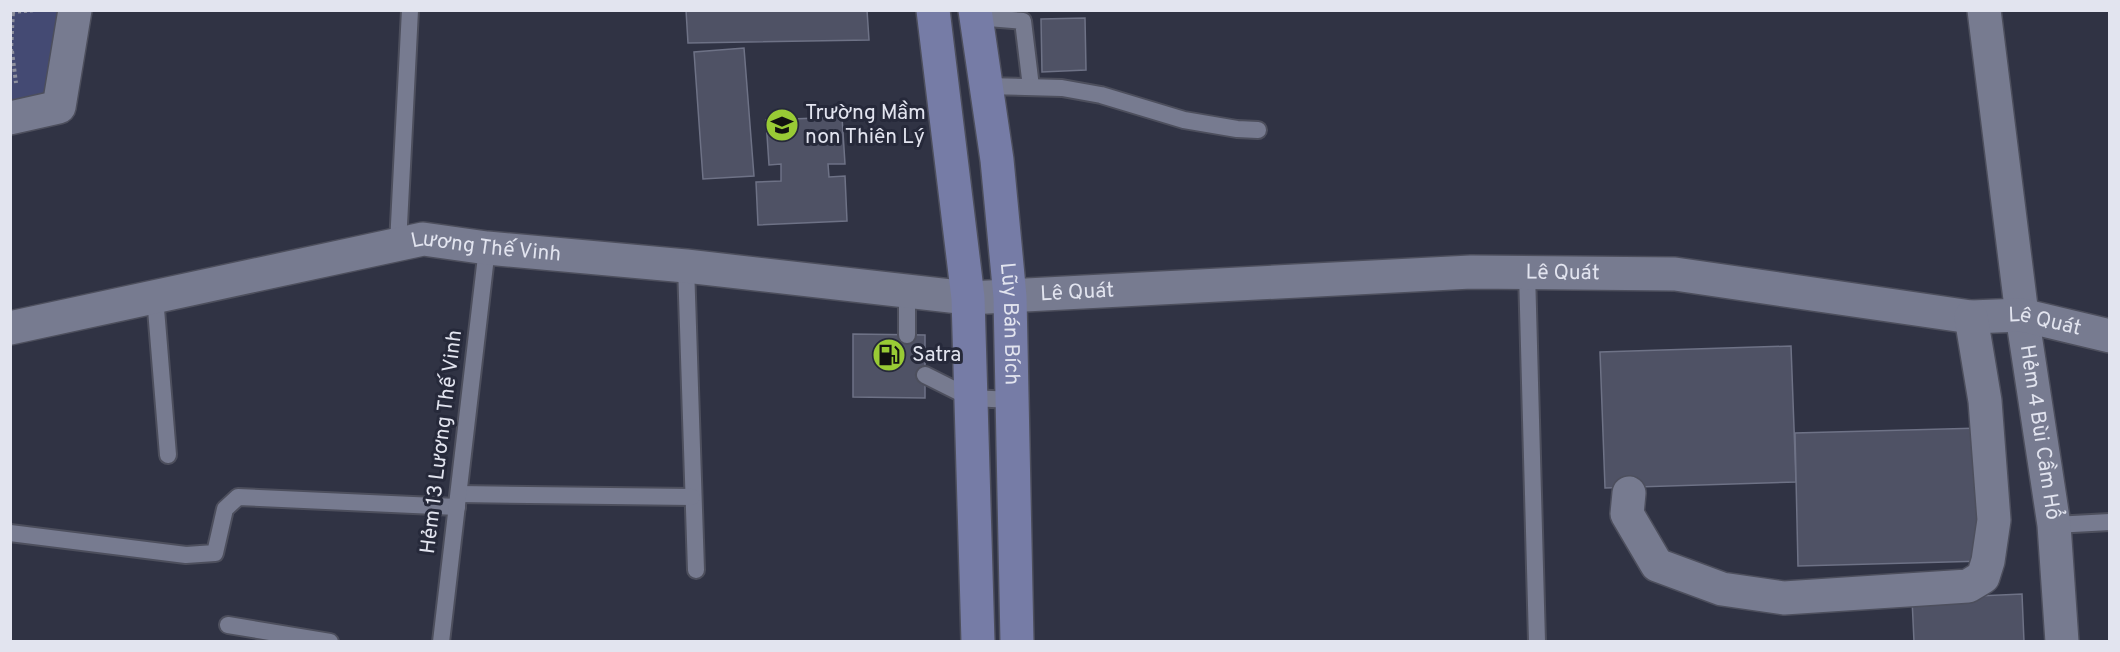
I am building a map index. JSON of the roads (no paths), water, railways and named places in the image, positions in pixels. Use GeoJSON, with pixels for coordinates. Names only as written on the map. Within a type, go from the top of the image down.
{"type":"FeatureCollection","features":[{"type":"Feature","properties":{"kind":"main road","name":"Lũy Bán Bích"},"geometry":{"type":"LineString","coordinates":[[933,10],[968,298],[978,642]]}},
{"type":"Feature","properties":{"kind":"main road","name":"Lũy Bán Bích"},"geometry":{"type":"LineString","coordinates":[[975,14],[997,160],[1010,297],[1017,642]]}},
{"type":"Feature","properties":{"kind":"street"},"geometry":{"type":"LineString","coordinates":[[10,118],[59,107],[75,10]]}},
{"type":"Feature","properties":{"kind":"street","name":"Hẻm 4 Bùi Cầm Hổ"},"geometry":{"type":"LineString","coordinates":[[1984,10],[2022,315],[2054,525],[2062,642]]}},
{"type":"Feature","properties":{"kind":"street","name":"Lương Thế Vinh"},"geometry":{"type":"LineString","coordinates":[[10,328],[423,239],[487,248],[686,266],[968,298]]}},
{"type":"Feature","properties":{"kind":"street","name":"Lê Quát"},"geometry":{"type":"LineString","coordinates":[[968,298],[1471,272],[1676,274],[1971,317],[2022,315],[2109,336]]}},
{"type":"Feature","properties":{"kind":"street"},"geometry":{"type":"LineString","coordinates":[[1629,493],[1627,514],[1657,565],[1722,589],[1784,598],[1968,586],[1983,577],[1988,561],[1994,520],[1985,401],[1971,317]]}},
{"type":"Feature","properties":{"kind":"lane"},"geometry":{"type":"LineString","coordinates":[[398,244],[410,10]]}},
{"type":"Feature","properties":{"kind":"lane"},"geometry":{"type":"LineString","coordinates":[[975,14],[1023,21],[1031,87]]}},
{"type":"Feature","properties":{"kind":"lane"},"geometry":{"type":"LineString","coordinates":[[985,86],[1062,88],[1101,95],[1184,120],[1237,129],[1258,130]]}},
{"type":"Feature","properties":{"kind":"lane","name":"Hẻm 13 Lương Thế Vinh"},"geometry":{"type":"LineString","coordinates":[[441,642],[487,248]]}},
{"type":"Feature","properties":{"kind":"lane"},"geometry":{"type":"LineString","coordinates":[[686,266],[696,570]]}},
{"type":"Feature","properties":{"kind":"lane"},"geometry":{"type":"LineString","coordinates":[[1527,272],[1537,642]]}},
{"type":"Feature","properties":{"kind":"lane"},"geometry":{"type":"LineString","coordinates":[[907,291],[907,335]]}},
{"type":"Feature","properties":{"kind":"lane"},"geometry":{"type":"LineString","coordinates":[[155,297],[168,455]]}},
{"type":"Feature","properties":{"kind":"lane"},"geometry":{"type":"LineString","coordinates":[[925,375],[971,398],[1013,400]]}},
{"type":"Feature","properties":{"kind":"lane"},"geometry":{"type":"LineString","coordinates":[[10,533],[186,555],[215,553],[225,509],[238,497],[458,500],[692,497]]}},
{"type":"Feature","properties":{"kind":"lane"},"geometry":{"type":"LineString","coordinates":[[2054,525],[2109,522]]}},
{"type":"Feature","properties":{"kind":"lane"},"geometry":{"type":"LineString","coordinates":[[228,625],[330,642]]}},
{"type":"Feature","properties":{"kind":"place","name":"Trường Mầm non Thiên Lý"},"geometry":{"type":"Point","coordinates":[782,125]}},
{"type":"Feature","properties":{"kind":"place","name":"Satra"},"geometry":{"type":"Point","coordinates":[889,355]}}]}
